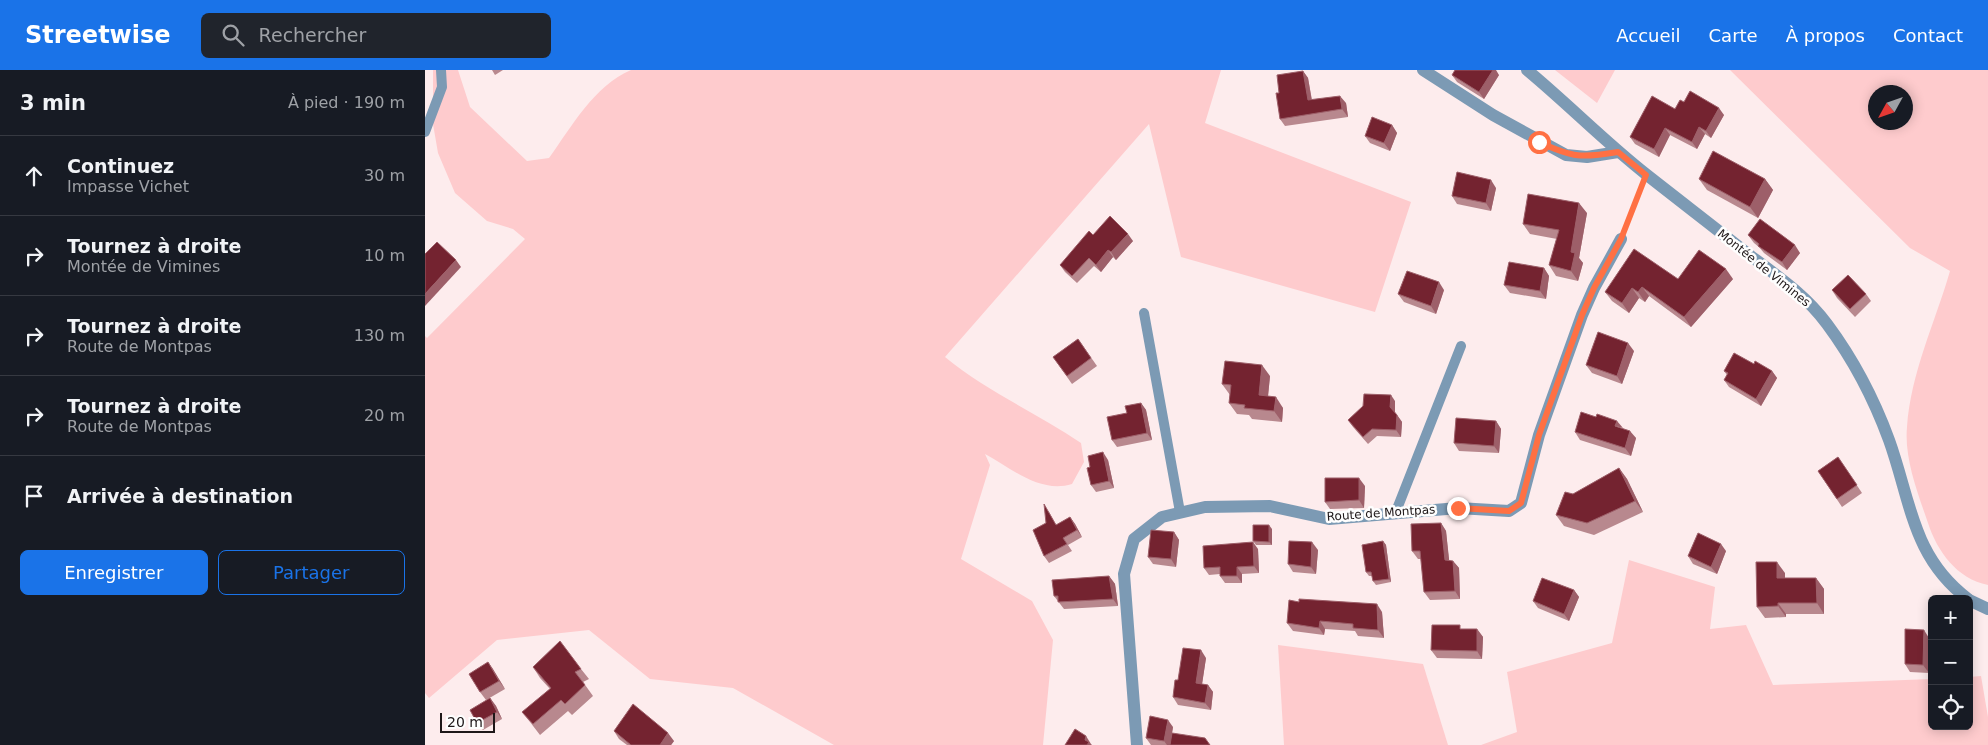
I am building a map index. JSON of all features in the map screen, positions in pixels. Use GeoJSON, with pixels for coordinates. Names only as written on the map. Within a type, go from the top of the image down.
{"type":"FeatureCollection","features":[{"type":"Feature","properties":{"kind":"street"},"geometry":{"type":"LineString","coordinates":[[1423,70],[1501,119],[1566,155],[1587,157],[1618,152]]}},
{"type":"Feature","properties":{"kind":"street","name":"Montée de Vimines"},"geometry":{"type":"LineString","coordinates":[[1527,70],[1646,175],[1783,280],[1810,304],[1826,322],[1857,372],[1882,421],[1919,539],[1932,563],[1945,580],[1964,595]]}},
{"type":"Feature","properties":{"kind":"street","name":"Route de Montpas"},"geometry":{"type":"LineString","coordinates":[[1137,745],[1124,574],[1134,539],[1162,516],[1205,507],[1270,506],[1329,519],[1458,508],[1509,511],[1521,503],[1539,435],[1582,315],[1594,288],[1621,239]]}},
{"type":"Feature","properties":{"kind":"street"},"geometry":{"type":"LineString","coordinates":[[1973,599],[1988,601]]}},
{"type":"Feature","properties":{"kind":"street","name":"Montée de Vimines"},"geometry":{"type":"LineString","coordinates":[[1973,601],[1988,609]]}},
{"type":"Feature","properties":{"kind":"lane"},"geometry":{"type":"LineString","coordinates":[[425,132],[442,87],[441,70]]}},
{"type":"Feature","properties":{"kind":"lane"},"geometry":{"type":"LineString","coordinates":[[1144,313],[1180,512]]}},
{"type":"Feature","properties":{"kind":"lane"},"geometry":{"type":"LineString","coordinates":[[1395,514],[1461,346]]}},
{"type":"Feature","properties":{"kind":"path"},"geometry":{"type":"LineString","coordinates":[[1621,239],[1646,175]]}},
{"type":"Feature","properties":{"kind":"shaded area"},"geometry":{"type":"Polygon","coordinates":[[[433,70],[458,70],[470,107],[527,161],[549,158],[575,120],[595,96],[618,77],[631,70],[1221,70],[1205,123],[1411,202],[1375,312],[1181,257],[1149,124],[945,357],[977,381],[1081,443],[1084,462],[1072,484],[1060,486],[1037,483],[985,454],[990,465],[961,559],[1032,601],[1053,640],[1043,745],[834,745],[733,688],[650,679],[589,630],[497,640],[429,698],[425,693],[425,336],[427,338],[525,239],[513,229],[487,221],[455,193],[438,153],[433,124],[433,70]]]}},
{"type":"Feature","properties":{"kind":"shaded area"},"geometry":{"type":"Polygon","coordinates":[[[1555,70],[1615,70],[1597,103],[1555,70]]]}},
{"type":"Feature","properties":{"kind":"shaded area"},"geometry":{"type":"Polygon","coordinates":[[[1730,70],[1988,70],[1988,585],[1967,577],[1958,570],[1937,544],[1916,488],[1908,451],[1907,427],[1913,387],[1950,271],[1910,248],[1730,70]]]}},
{"type":"Feature","properties":{"kind":"shaded area"},"geometry":{"type":"Polygon","coordinates":[[[1629,560],[1715,587],[1710,629],[1746,625],[1773,685],[1928,679],[1928,730],[1973,730],[1973,677],[1981,676],[1988,717],[1988,745],[1481,745],[1517,732],[1507,672],[1612,643],[1629,560]]]}},
{"type":"Feature","properties":{"kind":"shaded area"},"geometry":{"type":"Polygon","coordinates":[[[1278,645],[1423,664],[1448,745],[1284,745],[1278,645]]]}},
{"type":"Feature","properties":{"kind":"building"},"geometry":{"type":"Polygon","coordinates":[[[1455,70],[1493,70],[1479,92],[1452,75],[1455,70]]]}},
{"type":"Feature","properties":{"kind":"building"},"geometry":{"type":"Polygon","coordinates":[[[1303,71],[1308,100],[1340,96],[1342,109],[1280,119],[1276,93],[1279,93],[1277,75],[1303,71]]]}},
{"type":"Feature","properties":{"kind":"building"},"geometry":{"type":"Polygon","coordinates":[[[1690,91],[1719,108],[1706,131],[1699,127],[1692,142],[1665,128],[1654,149],[1630,137],[1652,96],[1675,109],[1680,100],[1684,102],[1690,91]]]}},
{"type":"Feature","properties":{"kind":"building"},"geometry":{"type":"Polygon","coordinates":[[[1372,117],[1392,125],[1384,143],[1365,136],[1372,117]]]}},
{"type":"Feature","properties":{"kind":"building"},"geometry":{"type":"Polygon","coordinates":[[[1713,151],[1765,179],[1750,207],[1699,179],[1713,151]]]}},
{"type":"Feature","properties":{"kind":"building"},"geometry":{"type":"Polygon","coordinates":[[[1457,172],[1491,180],[1486,203],[1452,196],[1457,172]]]}},
{"type":"Feature","properties":{"kind":"building"},"geometry":{"type":"Polygon","coordinates":[[[1528,194],[1579,203],[1571,252],[1575,253],[1571,271],[1549,265],[1559,230],[1523,224],[1528,194]]]}},
{"type":"Feature","properties":{"kind":"building"},"geometry":{"type":"Polygon","coordinates":[[[1110,216],[1128,234],[1111,252],[1108,250],[1096,265],[1089,258],[1072,276],[1060,265],[1089,231],[1093,235],[1110,216]]]}},
{"type":"Feature","properties":{"kind":"building"},"geometry":{"type":"Polygon","coordinates":[[[1760,219],[1795,245],[1782,262],[1758,246],[1759,244],[1748,235],[1760,219]]]}},
{"type":"Feature","properties":{"kind":"building"},"geometry":{"type":"Polygon","coordinates":[[[437,242],[456,260],[425,294],[425,254],[437,242]]]}},
{"type":"Feature","properties":{"kind":"building"},"geometry":{"type":"Polygon","coordinates":[[[1634,249],[1678,279],[1699,250],[1726,269],[1684,317],[1642,287],[1638,292],[1632,288],[1622,303],[1605,292],[1634,249]]]}},
{"type":"Feature","properties":{"kind":"building"},"geometry":{"type":"Polygon","coordinates":[[[1509,262],[1544,268],[1540,291],[1504,285],[1509,262]]]}},
{"type":"Feature","properties":{"kind":"building"},"geometry":{"type":"Polygon","coordinates":[[[1407,271],[1439,282],[1431,306],[1398,294],[1407,271]]]}},
{"type":"Feature","properties":{"kind":"building"},"geometry":{"type":"Polygon","coordinates":[[[1848,275],[1866,294],[1850,309],[1832,290],[1848,275]]]}},
{"type":"Feature","properties":{"kind":"building"},"geometry":{"type":"Polygon","coordinates":[[[1598,332],[1628,343],[1617,376],[1586,365],[1598,332]]]}},
{"type":"Feature","properties":{"kind":"building"},"geometry":{"type":"Polygon","coordinates":[[[1078,339],[1091,358],[1067,376],[1053,357],[1078,339]]]}},
{"type":"Feature","properties":{"kind":"building"},"geometry":{"type":"Polygon","coordinates":[[[1734,353],[1754,364],[1755,361],[1772,371],[1756,399],[1724,380],[1728,373],[1724,371],[1734,353]]]}},
{"type":"Feature","properties":{"kind":"building"},"geometry":{"type":"Polygon","coordinates":[[[1225,361],[1262,365],[1259,395],[1276,397],[1274,411],[1244,408],[1245,405],[1229,403],[1231,385],[1222,384],[1225,361]]]}},
{"type":"Feature","properties":{"kind":"building"},"geometry":{"type":"Polygon","coordinates":[[[1364,394],[1391,395],[1390,407],[1397,415],[1396,430],[1372,429],[1363,437],[1348,420],[1363,406],[1364,394]]]}},
{"type":"Feature","properties":{"kind":"building"},"geometry":{"type":"Polygon","coordinates":[[[1141,403],[1147,433],[1112,440],[1107,417],[1127,413],[1125,406],[1141,403]]]}},
{"type":"Feature","properties":{"kind":"building"},"geometry":{"type":"Polygon","coordinates":[[[1581,412],[1596,417],[1597,414],[1617,421],[1615,426],[1630,431],[1625,448],[1575,432],[1581,412]]]}},
{"type":"Feature","properties":{"kind":"building"},"geometry":{"type":"Polygon","coordinates":[[[1456,418],[1496,421],[1494,446],[1454,443],[1456,418]]]}},
{"type":"Feature","properties":{"kind":"building"},"geometry":{"type":"Polygon","coordinates":[[[1103,452],[1109,481],[1091,485],[1087,468],[1090,467],[1088,456],[1103,452]]]}},
{"type":"Feature","properties":{"kind":"building"},"geometry":{"type":"Polygon","coordinates":[[[1838,457],[1857,485],[1837,499],[1818,471],[1838,457]]]}},
{"type":"Feature","properties":{"kind":"building"},"geometry":{"type":"Polygon","coordinates":[[[1619,468],[1635,501],[1587,523],[1556,515],[1565,492],[1573,494],[1619,468]]]}},
{"type":"Feature","properties":{"kind":"building"},"geometry":{"type":"Polygon","coordinates":[[[1325,478],[1359,478],[1359,500],[1325,502],[1325,478]]]}},
{"type":"Feature","properties":{"kind":"building"},"geometry":{"type":"Polygon","coordinates":[[[1044,504],[1056,525],[1070,517],[1077,530],[1063,538],[1067,544],[1044,556],[1033,530],[1046,523],[1044,504]]]}},
{"type":"Feature","properties":{"kind":"building"},"geometry":{"type":"Polygon","coordinates":[[[1441,523],[1445,560],[1453,561],[1455,591],[1424,592],[1420,551],[1412,551],[1411,524],[1441,523]]]}},
{"type":"Feature","properties":{"kind":"building"},"geometry":{"type":"Polygon","coordinates":[[[1253,525],[1269,525],[1269,542],[1253,541],[1253,525]]]}},
{"type":"Feature","properties":{"kind":"building"},"geometry":{"type":"Polygon","coordinates":[[[1151,530],[1174,532],[1171,559],[1148,557],[1151,530]]]}},
{"type":"Feature","properties":{"kind":"building"},"geometry":{"type":"Polygon","coordinates":[[[1698,533],[1721,544],[1711,567],[1688,556],[1698,533]]]}},
{"type":"Feature","properties":{"kind":"building"},"geometry":{"type":"Polygon","coordinates":[[[1289,541],[1312,542],[1311,567],[1288,564],[1289,541]]]}},
{"type":"Feature","properties":{"kind":"building"},"geometry":{"type":"Polygon","coordinates":[[[1383,541],[1389,579],[1373,581],[1371,572],[1366,572],[1362,545],[1383,541]]]}},
{"type":"Feature","properties":{"kind":"building"},"geometry":{"type":"Polygon","coordinates":[[[1253,542],[1254,566],[1237,567],[1237,576],[1220,576],[1220,567],[1204,568],[1203,546],[1253,542]]]}},
{"type":"Feature","properties":{"kind":"building"},"geometry":{"type":"Polygon","coordinates":[[[1756,562],[1777,562],[1777,578],[1816,578],[1817,603],[1778,603],[1778,606],[1757,607],[1756,562]]]}},
{"type":"Feature","properties":{"kind":"building"},"geometry":{"type":"Polygon","coordinates":[[[1109,576],[1113,599],[1058,602],[1058,596],[1054,596],[1052,580],[1109,576]]]}},
{"type":"Feature","properties":{"kind":"building"},"geometry":{"type":"Polygon","coordinates":[[[1542,578],[1574,590],[1564,614],[1533,601],[1542,578]]]}},
{"type":"Feature","properties":{"kind":"building"},"geometry":{"type":"Polygon","coordinates":[[[1299,599],[1377,604],[1378,630],[1353,628],[1353,624],[1320,621],[1319,628],[1287,623],[1289,600],[1299,602],[1299,599]]]}},
{"type":"Feature","properties":{"kind":"building"},"geometry":{"type":"Polygon","coordinates":[[[1432,625],[1460,625],[1460,629],[1477,629],[1477,651],[1431,650],[1432,625]]]}},
{"type":"Feature","properties":{"kind":"building"},"geometry":{"type":"Polygon","coordinates":[[[1905,629],[1924,630],[1923,665],[1905,664],[1905,629]]]}},
{"type":"Feature","properties":{"kind":"building"},"geometry":{"type":"Polygon","coordinates":[[[560,641],[581,669],[575,672],[585,685],[565,704],[561,700],[533,724],[522,712],[551,688],[533,667],[560,641]]]}},
{"type":"Feature","properties":{"kind":"building"},"geometry":{"type":"Polygon","coordinates":[[[1183,648],[1201,650],[1196,683],[1208,685],[1205,703],[1173,697],[1183,648]]]}},
{"type":"Feature","properties":{"kind":"building"},"geometry":{"type":"Polygon","coordinates":[[[488,662],[499,681],[480,692],[469,674],[488,662]]]}},
{"type":"Feature","properties":{"kind":"building"},"geometry":{"type":"Polygon","coordinates":[[[490,698],[497,712],[477,723],[470,710],[490,698]]]}},
{"type":"Feature","properties":{"kind":"building"},"geometry":{"type":"Polygon","coordinates":[[[633,704],[668,733],[660,745],[631,745],[614,731],[633,704]]]}},
{"type":"Feature","properties":{"kind":"building"},"geometry":{"type":"Polygon","coordinates":[[[1150,716],[1168,720],[1164,741],[1146,738],[1150,716]]]}},
{"type":"Feature","properties":{"kind":"building"},"geometry":{"type":"Polygon","coordinates":[[[1075,729],[1086,736],[1085,740],[1089,742],[1087,745],[1065,745],[1075,729]]]}},
{"type":"Feature","properties":{"kind":"building"},"geometry":{"type":"Polygon","coordinates":[[[1172,733],[1205,738],[1210,745],[1170,745],[1172,733]]]}},
{"type":"Feature","properties":{"kind":"route"},"geometry":{"type":"LineString","coordinates":[[1458,508],[1509,511],[1521,503],[1539,435],[1582,315],[1594,288],[1621,239],[1646,175],[1618,152],[1587,157],[1566,155],[1539,142]]}}]}
